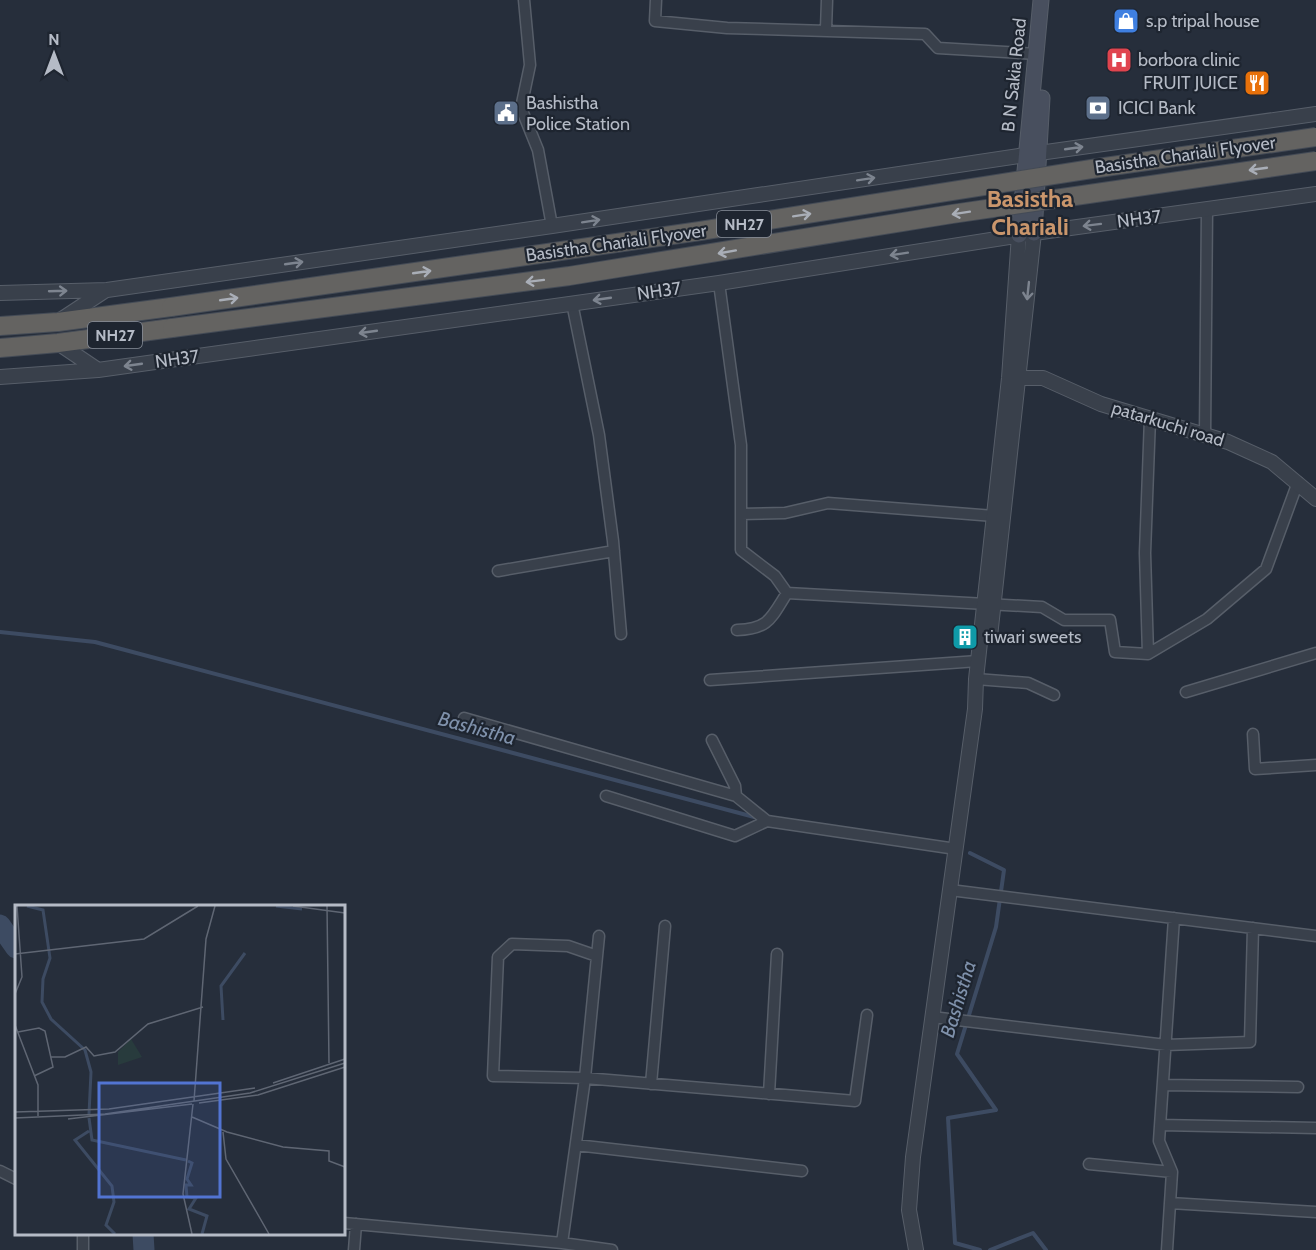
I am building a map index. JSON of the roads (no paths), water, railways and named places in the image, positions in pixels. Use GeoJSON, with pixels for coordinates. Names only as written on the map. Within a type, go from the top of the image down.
{"type":"FeatureCollection","features":[{"type":"Feature","properties":{"kind":"highway","name":"Basistha Chariali Flyover"},"geometry":{"type":"LineString","coordinates":[[58,322],[664,236],[1098,168],[1316,137]]}},
{"type":"Feature","properties":{"kind":"highway","name":"Basistha Chariali Flyover"},"geometry":{"type":"LineString","coordinates":[[58,343],[568,276],[952,214],[1316,161]]}},
{"type":"Feature","properties":{"kind":"highway","name":"NH27"},"geometry":{"type":"LineString","coordinates":[[0,326],[58,322]]}},
{"type":"Feature","properties":{"kind":"highway","name":"NH27"},"geometry":{"type":"LineString","coordinates":[[0,348],[58,343]]}},
{"type":"Feature","properties":{"kind":"main road","name":"B N Sakia Road"},"geometry":{"type":"LineString","coordinates":[[1031,154],[1041,0]]}},
{"type":"Feature","properties":{"kind":"main road","name":"B N Sakia Road"},"geometry":{"type":"LineString","coordinates":[[1031,154],[1051,0]]}},
{"type":"Feature","properties":{"kind":"main road"},"geometry":{"type":"LineString","coordinates":[[1026,234],[1031,154]]}},
{"type":"Feature","properties":{"kind":"street"},"geometry":{"type":"LineString","coordinates":[[524,0],[530,65],[522,108],[538,150],[552,226]]}},
{"type":"Feature","properties":{"kind":"street"},"geometry":{"type":"LineString","coordinates":[[656,0],[656,21],[727,28],[826,29],[925,34],[938,48],[1037,54]]}},
{"type":"Feature","properties":{"kind":"street"},"geometry":{"type":"LineString","coordinates":[[826,29],[827,0]]}},
{"type":"Feature","properties":{"kind":"street"},"geometry":{"type":"LineString","coordinates":[[0,293],[107,290],[1316,114]]}},
{"type":"Feature","properties":{"kind":"street","name":"NH37"},"geometry":{"type":"LineString","coordinates":[[0,377],[98,370],[719,283],[1026,234],[1316,194]]}},
{"type":"Feature","properties":{"kind":"street"},"geometry":{"type":"LineString","coordinates":[[1205,435],[1208,210]]}},
{"type":"Feature","properties":{"kind":"street"},"geometry":{"type":"LineString","coordinates":[[916,1250],[909,1210],[913,1157],[980,679],[1014,378],[1026,234]]}},
{"type":"Feature","properties":{"kind":"street"},"geometry":{"type":"LineString","coordinates":[[719,283],[741,445],[741,550],[775,576],[788,593],[1042,607],[1064,620],[1110,620],[1115,652],[1148,654],[1208,619],[1266,569],[1298,482]]}},
{"type":"Feature","properties":{"kind":"street"},"geometry":{"type":"LineString","coordinates":[[58,322],[107,290]]}},
{"type":"Feature","properties":{"kind":"street"},"geometry":{"type":"LineString","coordinates":[[572,303],[599,435],[614,551],[621,634]]}},
{"type":"Feature","properties":{"kind":"street"},"geometry":{"type":"LineString","coordinates":[[58,343],[98,370]]}},
{"type":"Feature","properties":{"kind":"street"},"geometry":{"type":"LineString","coordinates":[[980,679],[978,661],[989,605],[994,516],[1014,378]]}},
{"type":"Feature","properties":{"kind":"street","name":"patarkuchi road"},"geometry":{"type":"LineString","coordinates":[[1014,378],[1043,378],[1101,404],[1228,442],[1272,462],[1316,499]]}},
{"type":"Feature","properties":{"kind":"street"},"geometry":{"type":"LineString","coordinates":[[1148,654],[1146,553],[1150,418]]}},
{"type":"Feature","properties":{"kind":"street"},"geometry":{"type":"LineString","coordinates":[[741,514],[785,513],[828,503],[994,516]]}},
{"type":"Feature","properties":{"kind":"street"},"geometry":{"type":"LineString","coordinates":[[498,571],[614,551]]}},
{"type":"Feature","properties":{"kind":"street"},"geometry":{"type":"LineString","coordinates":[[737,630],[756,630],[764,624],[788,593]]}},
{"type":"Feature","properties":{"kind":"street"},"geometry":{"type":"LineString","coordinates":[[1186,692],[1316,653]]}},
{"type":"Feature","properties":{"kind":"street"},"geometry":{"type":"LineString","coordinates":[[710,680],[978,661]]}},
{"type":"Feature","properties":{"kind":"street"},"geometry":{"type":"LineString","coordinates":[[980,679],[1028,683],[1054,695]]}},
{"type":"Feature","properties":{"kind":"street"},"geometry":{"type":"LineString","coordinates":[[464,718],[736,796],[767,821],[956,849]]}},
{"type":"Feature","properties":{"kind":"street"},"geometry":{"type":"LineString","coordinates":[[1253,734],[1255,769],[1316,765]]}},
{"type":"Feature","properties":{"kind":"street"},"geometry":{"type":"LineString","coordinates":[[712,740],[735,786],[736,796]]}},
{"type":"Feature","properties":{"kind":"street"},"geometry":{"type":"LineString","coordinates":[[606,796],[735,836],[767,821]]}},
{"type":"Feature","properties":{"kind":"street"},"geometry":{"type":"LineString","coordinates":[[950,890],[1316,936]]}},
{"type":"Feature","properties":{"kind":"street"},"geometry":{"type":"LineString","coordinates":[[1167,1250],[1172,1172],[1159,1141],[1174,918]]}},
{"type":"Feature","properties":{"kind":"street"},"geometry":{"type":"LineString","coordinates":[[651,1084],[665,926]]}},
{"type":"Feature","properties":{"kind":"street"},"geometry":{"type":"LineString","coordinates":[[932,1017],[1166,1046],[1250,1041],[1253,928]]}},
{"type":"Feature","properties":{"kind":"street"},"geometry":{"type":"LineString","coordinates":[[562,1243],[585,1078],[599,936]]}},
{"type":"Feature","properties":{"kind":"street"},"geometry":{"type":"LineString","coordinates":[[597,956],[568,946],[512,944],[498,957],[493,1076],[585,1078],[855,1101],[867,1015]]}},
{"type":"Feature","properties":{"kind":"street"},"geometry":{"type":"LineString","coordinates":[[769,1094],[777,954]]}},
{"type":"Feature","properties":{"kind":"street"},"geometry":{"type":"LineString","coordinates":[[1163,1086],[1298,1088]]}},
{"type":"Feature","properties":{"kind":"street"},"geometry":{"type":"LineString","coordinates":[[1160,1125],[1316,1128]]}},
{"type":"Feature","properties":{"kind":"street"},"geometry":{"type":"LineString","coordinates":[[576,1145],[802,1171]]}},
{"type":"Feature","properties":{"kind":"street"},"geometry":{"type":"LineString","coordinates":[[1089,1164],[1172,1172]]}},
{"type":"Feature","properties":{"kind":"street"},"geometry":{"type":"LineString","coordinates":[[0,1171],[15,1178]]}},
{"type":"Feature","properties":{"kind":"street"},"geometry":{"type":"LineString","coordinates":[[1170,1203],[1316,1212]]}},
{"type":"Feature","properties":{"kind":"street"},"geometry":{"type":"LineString","coordinates":[[345,1223],[521,1245],[562,1243],[612,1250]]}},
{"type":"Feature","properties":{"kind":"street"},"geometry":{"type":"LineString","coordinates":[[354,1250],[356,1224]]}},
{"type":"Feature","properties":{"kind":"street"},"geometry":{"type":"LineString","coordinates":[[82,1250],[83,1235]]}},
{"type":"Feature","properties":{"kind":"waterway","name":"Bashistha"},"geometry":{"type":"LineString","coordinates":[[0,632],[95,642],[758,818]]}},
{"type":"Feature","properties":{"kind":"waterway","name":"Bashistha"},"geometry":{"type":"LineString","coordinates":[[970,853],[1004,870],[996,927],[957,1054],[996,1110],[948,1118],[955,1243],[980,1250]]}},
{"type":"Feature","properties":{"kind":"waterway"},"geometry":{"type":"LineString","coordinates":[[0,925],[15,947]]}},
{"type":"Feature","properties":{"kind":"waterway","name":"Bashistha"},"geometry":{"type":"LineString","coordinates":[[990,1250],[1033,1233],[1046,1250]]}},
{"type":"Feature","properties":{"kind":"waterway"},"geometry":{"type":"LineString","coordinates":[[143,1235],[144,1250]]}},
{"type":"Feature","properties":{"kind":"place","name":"s.p tripal house"},"geometry":{"type":"Point","coordinates":[1126,21]}},
{"type":"Feature","properties":{"kind":"place","name":"borbora clinic"},"geometry":{"type":"Point","coordinates":[1119,60]}},
{"type":"Feature","properties":{"kind":"place","name":"FRUIT JUICE"},"geometry":{"type":"Point","coordinates":[1257,83]}},
{"type":"Feature","properties":{"kind":"place","name":"ICICI Bank"},"geometry":{"type":"Point","coordinates":[1098,108]}},
{"type":"Feature","properties":{"kind":"place","name":"Bashistha Police Station"},"geometry":{"type":"Point","coordinates":[506,113]}},
{"type":"Feature","properties":{"kind":"place","name":"tiwari sweets"},"geometry":{"type":"Point","coordinates":[965,637]}},
{"type":"Feature","properties":{"kind":"district","name":"Basistha Chariali"},"geometry":{"type":"Point","coordinates":[1030,212]}}]}
